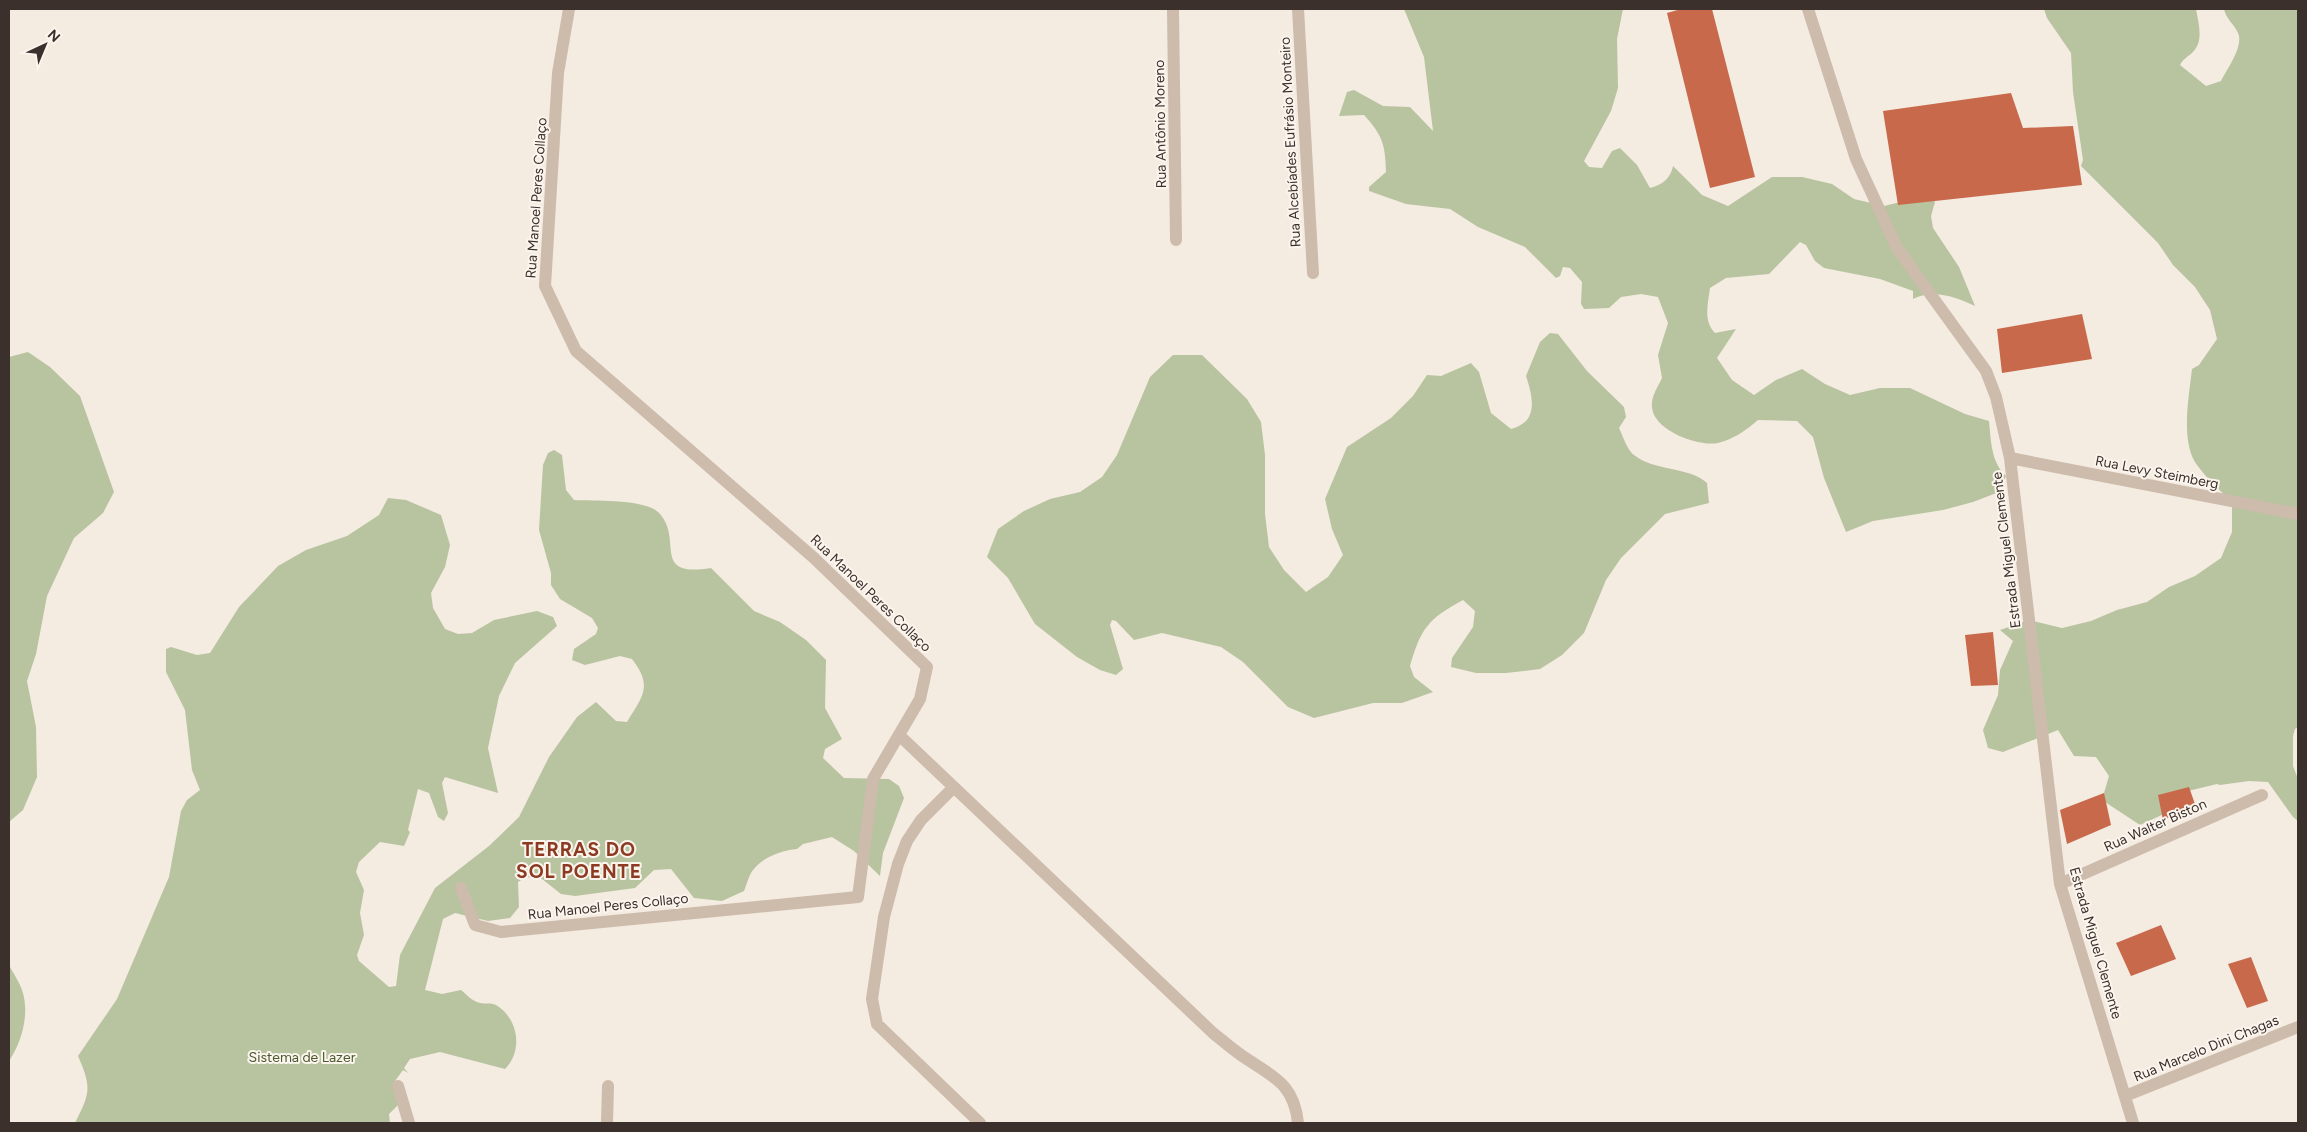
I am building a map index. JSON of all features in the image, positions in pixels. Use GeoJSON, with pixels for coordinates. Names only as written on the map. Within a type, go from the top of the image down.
{"type":"FeatureCollection","features":[{"type":"Feature","properties":{"kind":"street","name":"Rua Manoel Peres Collaço"},"geometry":{"type":"LineString","coordinates":[[461,888],[475,925],[501,932],[858,897],[873,779],[920,699],[926,667],[814,558],[576,352],[545,286],[558,73],[569,9]]}},
{"type":"Feature","properties":{"kind":"street","name":"Rua Antônio Moreno"},"geometry":{"type":"LineString","coordinates":[[1173,9],[1176,240]]}},
{"type":"Feature","properties":{"kind":"street","name":"Rua Alcebíades Eufrásio Monteiro"},"geometry":{"type":"LineString","coordinates":[[1298,9],[1313,273]]}},
{"type":"Feature","properties":{"kind":"street","name":"Estrada Miguel Clemente"},"geometry":{"type":"LineString","coordinates":[[1808,9],[1856,159],[1897,248],[1986,371],[1996,398],[2010,458],[2060,884],[2133,1123]]}},
{"type":"Feature","properties":{"kind":"street","name":"Rua Levy Steimberg"},"geometry":{"type":"LineString","coordinates":[[2010,458],[2298,514]]}},
{"type":"Feature","properties":{"kind":"street"},"geometry":{"type":"LineString","coordinates":[[899,735],[1213,1033],[1240,1055],[1272,1075],[1288,1091],[1296,1105],[1298,1123]]}},
{"type":"Feature","properties":{"kind":"street"},"geometry":{"type":"LineString","coordinates":[[954,788],[922,820],[908,841],[898,864],[884,917],[872,999],[877,1024],[980,1123]]}},
{"type":"Feature","properties":{"kind":"street","name":"Rua Walter Biston"},"geometry":{"type":"LineString","coordinates":[[2060,884],[2262,795]]}},
{"type":"Feature","properties":{"kind":"street","name":"Rua Marcelo Dini Chagas"},"geometry":{"type":"LineString","coordinates":[[2125,1096],[2298,1027]]}},
{"type":"Feature","properties":{"kind":"street"},"geometry":{"type":"LineString","coordinates":[[398,1086],[409,1123]]}},
{"type":"Feature","properties":{"kind":"street"},"geometry":{"type":"LineString","coordinates":[[607,1123],[608,1086]]}},
{"type":"Feature","properties":{"kind":"green space"},"geometry":{"type":"Polygon","coordinates":[[[1404,9],[1623,9],[1617,39],[1618,88],[1611,111],[1584,161],[1589,167],[1602,168],[1612,151],[1620,148],[1637,165],[1650,188],[1665,180],[1673,166],[1702,195],[1728,206],[1772,177],[1802,177],[1832,184],[1854,199],[1884,206],[1913,199],[1921,188],[1935,202],[1931,216],[1933,228],[1959,267],[1975,306],[1952,297],[1937,294],[1913,299],[1913,291],[1880,279],[1824,268],[1815,261],[1806,245],[1800,242],[1769,274],[1726,278],[1710,288],[1707,312],[1711,328],[1715,333],[1736,329],[1717,358],[1732,380],[1754,395],[1776,380],[1802,369],[1825,384],[1850,395],[1880,388],[1910,388],[1965,414],[1989,421],[1991,444],[1995,458],[2006,476],[1999,492],[1973,502],[1943,510],[1873,521],[1846,532],[1824,478],[1813,437],[1797,421],[1758,420],[1734,437],[1709,444],[1678,435],[1660,423],[1654,415],[1652,403],[1662,378],[1658,355],[1668,323],[1658,297],[1641,294],[1621,297],[1609,308],[1584,309],[1581,304],[1582,282],[1570,268],[1563,267],[1560,276],[1556,278],[1525,247],[1478,227],[1450,209],[1406,204],[1369,191],[1369,187],[1386,172],[1384,147],[1379,135],[1364,115],[1339,116],[1347,92],[1354,90],[1383,106],[1410,107],[1433,131],[1424,57],[1404,9]]]}},
{"type":"Feature","properties":{"kind":"green space"},"geometry":{"type":"Polygon","coordinates":[[[2044,9],[2196,9],[2199,29],[2198,44],[2194,51],[2180,65],[2206,86],[2221,81],[2239,44],[2238,33],[2226,16],[2224,9],[2298,9],[2298,727],[2295,729],[2293,736],[2293,766],[2298,779],[2298,821],[2293,817],[2268,782],[2249,781],[2217,784],[2188,791],[2166,813],[2140,825],[2102,800],[2109,776],[2096,757],[2074,756],[2058,730],[2003,752],[1988,748],[1983,730],[1998,695],[2000,670],[2013,641],[2000,630],[2029,620],[2062,628],[2091,621],[2117,610],[2147,602],[2169,587],[2195,576],[2221,558],[2232,532],[2232,502],[2209,480],[2197,465],[2192,455],[2187,432],[2192,369],[2199,365],[2217,339],[2210,310],[2195,287],[2173,265],[2158,243],[2081,166],[2083,160],[2073,92],[2071,53],[2047,18],[2044,9]]]}},
{"type":"Feature","properties":{"kind":"green space"},"geometry":{"type":"Polygon","coordinates":[[[1550,333],[1558,334],[1587,371],[1624,407],[1626,417],[1619,428],[1632,453],[1652,464],[1691,474],[1707,483],[1709,503],[1665,514],[1621,558],[1606,580],[1584,633],[1562,655],[1540,669],[1506,673],[1476,673],[1451,667],[1452,658],[1473,627],[1475,611],[1463,600],[1434,619],[1422,633],[1414,653],[1410,666],[1414,677],[1433,692],[1402,703],[1373,703],[1314,718],[1288,707],[1243,662],[1221,647],[1162,633],[1134,640],[1116,621],[1112,620],[1110,625],[1123,669],[1116,675],[1100,670],[1077,657],[1035,624],[1008,578],[987,557],[998,529],[1024,511],[1050,499],[1080,492],[1102,477],[1117,455],[1150,377],[1173,355],[1202,355],[1247,399],[1261,422],[1265,455],[1265,514],[1269,547],[1284,570],[1306,592],[1328,577],[1343,555],[1332,529],[1325,499],[1347,447],[1391,418],[1413,396],[1427,375],[1441,376],[1471,363],[1479,372],[1491,413],[1511,429],[1520,426],[1530,415],[1532,408],[1531,392],[1526,376],[1540,342],[1550,333]]]}},
{"type":"Feature","properties":{"kind":"green space"},"geometry":{"type":"Polygon","coordinates":[[[28,352],[50,367],[80,396],[114,492],[103,513],[74,538],[47,596],[36,654],[27,681],[36,727],[37,777],[23,810],[9,822],[9,357],[28,352]]]}},
{"type":"Feature","properties":{"kind":"green space","name":"Sistema de Lazer"},"geometry":{"type":"Polygon","coordinates":[[[554,450],[562,455],[566,490],[574,500],[631,503],[651,508],[658,512],[665,522],[669,533],[671,554],[674,562],[680,567],[692,570],[711,568],[754,611],[780,622],[806,640],[826,660],[825,708],[842,739],[825,749],[823,758],[844,778],[889,779],[899,786],[904,798],[883,853],[880,876],[854,851],[832,837],[803,844],[797,849],[768,858],[752,871],[744,891],[722,901],[694,898],[671,869],[654,870],[635,888],[575,896],[561,894],[542,879],[526,877],[518,882],[519,907],[510,918],[488,921],[455,913],[443,919],[425,990],[442,994],[461,990],[475,1001],[494,1004],[504,1011],[510,1018],[516,1036],[516,1045],[511,1062],[505,1069],[440,1052],[410,1059],[404,1068],[408,1073],[403,1070],[395,1081],[398,1105],[389,1114],[390,1123],[75,1123],[84,1104],[87,1090],[86,1076],[78,1056],[117,999],[169,877],[181,811],[187,800],[200,790],[192,770],[185,710],[166,672],[166,649],[171,647],[197,655],[210,653],[239,607],[278,566],[306,550],[347,536],[379,515],[388,498],[406,500],[441,515],[450,545],[445,567],[431,593],[433,608],[445,629],[458,634],[472,633],[494,620],[537,611],[553,617],[557,626],[515,663],[499,696],[488,748],[498,793],[445,777],[442,783],[448,813],[444,821],[438,817],[429,793],[418,789],[408,830],[410,832],[404,846],[380,842],[359,862],[356,872],[364,890],[360,913],[364,935],[357,955],[359,961],[389,987],[396,986],[400,955],[435,888],[489,846],[519,817],[549,757],[577,717],[596,702],[616,721],[627,722],[643,691],[644,684],[638,668],[632,659],[620,656],[585,665],[572,660],[574,649],[596,634],[598,628],[592,618],[560,599],[551,585],[551,573],[539,530],[543,465],[548,453],[554,450]]]}},
{"type":"Feature","properties":{"kind":"green space"},"geometry":{"type":"Polygon","coordinates":[[[9,965],[22,990],[25,1018],[18,1045],[9,1061],[9,965]]]}},
{"type":"Feature","properties":{"kind":"building"},"geometry":{"type":"Polygon","coordinates":[[[1681,9],[1712,9],[1755,177],[1710,188],[1667,13],[1681,9]]]}},
{"type":"Feature","properties":{"kind":"building"},"geometry":{"type":"Polygon","coordinates":[[[2011,93],[2023,128],[2073,126],[2082,185],[1898,205],[1883,111],[2011,93]]]}},
{"type":"Feature","properties":{"kind":"building"},"geometry":{"type":"Polygon","coordinates":[[[2082,314],[2092,359],[2002,373],[1997,329],[2082,314]]]}},
{"type":"Feature","properties":{"kind":"building"},"geometry":{"type":"Polygon","coordinates":[[[1993,632],[1998,685],[1971,686],[1965,635],[1993,632]]]}},
{"type":"Feature","properties":{"kind":"building"},"geometry":{"type":"Polygon","coordinates":[[[2189,787],[2196,807],[2163,820],[2158,795],[2189,787]]]}},
{"type":"Feature","properties":{"kind":"building"},"geometry":{"type":"Polygon","coordinates":[[[2104,793],[2111,825],[2067,844],[2060,810],[2104,793]]]}},
{"type":"Feature","properties":{"kind":"building"},"geometry":{"type":"Polygon","coordinates":[[[2161,925],[2176,959],[2131,976],[2116,943],[2161,925]]]}},
{"type":"Feature","properties":{"kind":"building"},"geometry":{"type":"Polygon","coordinates":[[[2251,957],[2268,1001],[2247,1008],[2228,964],[2251,957]]]}},
{"type":"Feature","properties":{"kind":"district","name":"TERRAS DO SOL POENTE"},"geometry":{"type":"Point","coordinates":[579,860]}}]}
